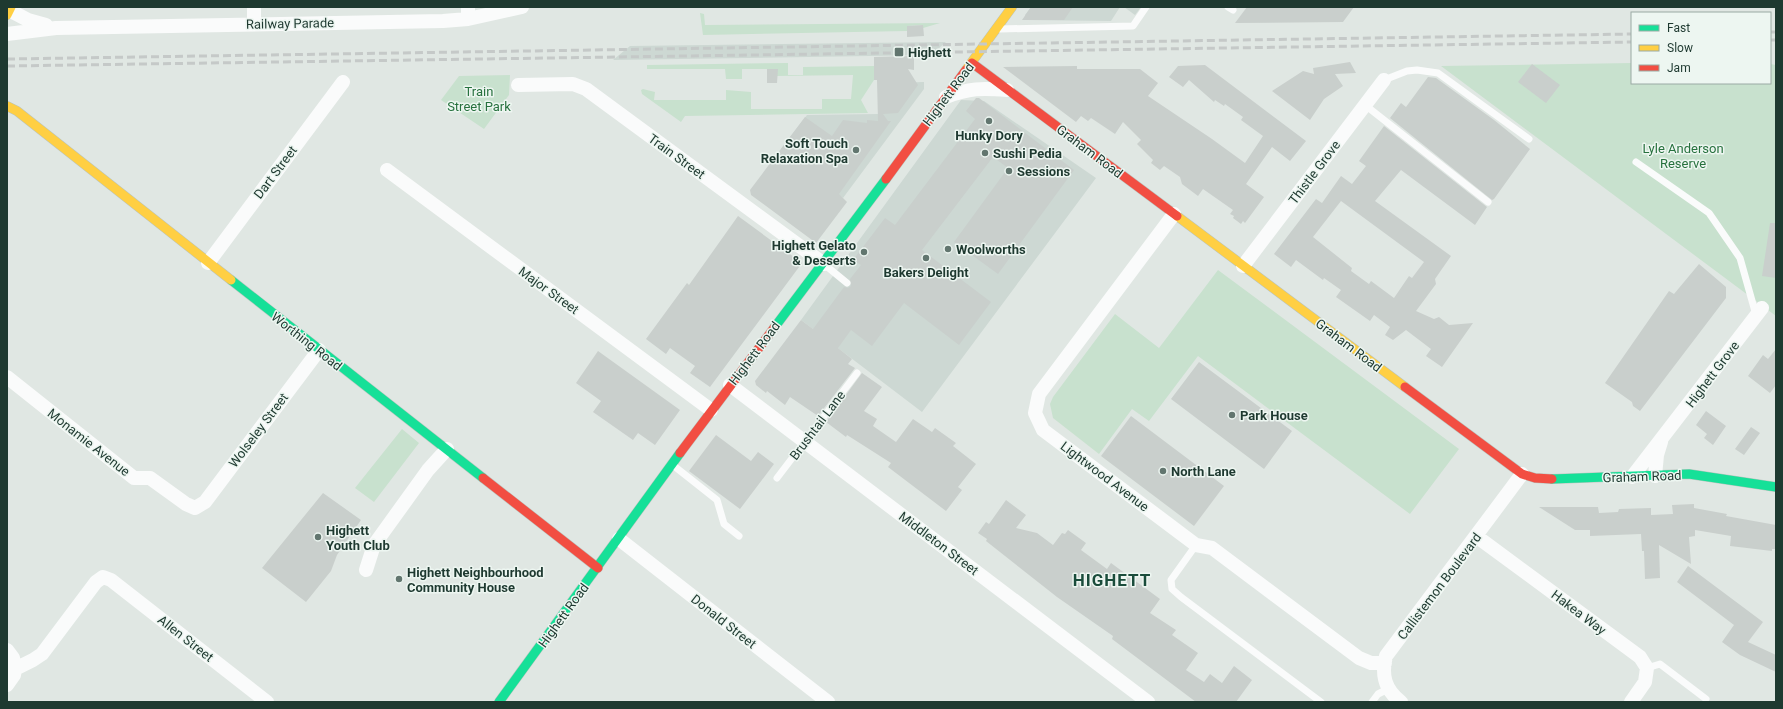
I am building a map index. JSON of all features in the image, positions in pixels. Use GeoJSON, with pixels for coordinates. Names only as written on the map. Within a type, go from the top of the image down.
{"type":"FeatureCollection","features":[{"type":"Feature","properties":{"kind":"street"},"geometry":{"type":"LineString","coordinates":[[254,7],[254,24]]}},
{"type":"Feature","properties":{"kind":"street","name":"Railway Parade"},"geometry":{"type":"LineString","coordinates":[[7,34],[56,28],[443,21],[468,13],[522,7]]}},
{"type":"Feature","properties":{"kind":"street","name":"Highett Road"},"geometry":{"type":"LineString","coordinates":[[499,702],[730,385],[824,264],[972,63],[995,30],[1007,9]]}},
{"type":"Feature","properties":{"kind":"street","name":"Railway Parade"},"geometry":{"type":"LineString","coordinates":[[9,10],[28,20],[56,28]]}},
{"type":"Feature","properties":{"kind":"street","name":"Graham Road"},"geometry":{"type":"LineString","coordinates":[[972,63],[1522,474],[1545,479],[1702,475],[1776,487]]}},
{"type":"Feature","properties":{"kind":"street","name":"Thistle Grove"},"geometry":{"type":"LineString","coordinates":[[1243,266],[1384,80]]}},
{"type":"Feature","properties":{"kind":"street","name":"Dart Street"},"geometry":{"type":"LineString","coordinates":[[208,263],[343,82]]}},
{"type":"Feature","properties":{"kind":"street","name":"Train Street"},"geometry":{"type":"LineString","coordinates":[[518,85],[573,84],[586,89],[824,264]]}},
{"type":"Feature","properties":{"kind":"street"},"geometry":{"type":"LineString","coordinates":[[945,98],[963,90],[977,88],[1008,90]]}},
{"type":"Feature","properties":{"kind":"street","name":"Worthing Road"},"geometry":{"type":"LineString","coordinates":[[7,95],[12,109],[598,568]]}},
{"type":"Feature","properties":{"kind":"street","name":"Major Street"},"geometry":{"type":"LineString","coordinates":[[388,170],[712,410]]}},
{"type":"Feature","properties":{"kind":"street","name":"Lightwood Avenue"},"geometry":{"type":"LineString","coordinates":[[1174,214],[1039,394],[1035,413],[1043,430],[1196,545],[1212,548],[1358,658],[1371,663],[1385,663]]}},
{"type":"Feature","properties":{"kind":"street","name":"Highett Grove"},"geometry":{"type":"LineString","coordinates":[[1632,477],[1648,454],[1662,440],[1759,311]]}},
{"type":"Feature","properties":{"kind":"street","name":"Wolseley Street"},"geometry":{"type":"LineString","coordinates":[[195,508],[205,502],[319,350]]}},
{"type":"Feature","properties":{"kind":"street","name":"Monamie Avenue"},"geometry":{"type":"LineString","coordinates":[[7,377],[134,478],[150,478],[186,504],[195,508]]}},
{"type":"Feature","properties":{"kind":"street","name":"Middleton Street"},"geometry":{"type":"LineString","coordinates":[[730,385],[1148,702]]}},
{"type":"Feature","properties":{"kind":"street","name":"Highett Grove"},"geometry":{"type":"LineString","coordinates":[[1655,476],[1657,455],[1662,440]]}},
{"type":"Feature","properties":{"kind":"street"},"geometry":{"type":"LineString","coordinates":[[366,570],[374,545],[428,470],[447,449]]}},
{"type":"Feature","properties":{"kind":"street","name":"Callistemon Boulevard"},"geometry":{"type":"LineString","coordinates":[[1388,689],[1384,680],[1386,656],[1522,474]]}},
{"type":"Feature","properties":{"kind":"street","name":"Hakea Way"},"geometry":{"type":"LineString","coordinates":[[1476,536],[1640,657],[1647,668]]}},
{"type":"Feature","properties":{"kind":"street","name":"Donald Street"},"geometry":{"type":"LineString","coordinates":[[619,539],[828,702]]}},
{"type":"Feature","properties":{"kind":"street","name":"Allen Street"},"geometry":{"type":"LineString","coordinates":[[15,669],[42,654],[96,582],[103,577],[111,580],[267,702]]}},
{"type":"Feature","properties":{"kind":"street"},"geometry":{"type":"LineString","coordinates":[[7,650],[13,658],[15,669],[14,676],[7,685]]}},
{"type":"Feature","properties":{"kind":"street"},"geometry":{"type":"LineString","coordinates":[[1631,702],[1645,682],[1647,668]]}},
{"type":"Feature","properties":{"kind":"street"},"geometry":{"type":"LineString","coordinates":[[1388,689],[1392,695],[1401,702]]}},
{"type":"Feature","properties":{"kind":"lane"},"geometry":{"type":"LineString","coordinates":[[995,30],[1133,26],[1146,7]]}},
{"type":"Feature","properties":{"kind":"lane"},"geometry":{"type":"LineString","coordinates":[[1384,80],[1407,71],[1417,70],[1438,73],[1529,139]]}},
{"type":"Feature","properties":{"kind":"lane"},"geometry":{"type":"LineString","coordinates":[[1365,105],[1488,202]]}},
{"type":"Feature","properties":{"kind":"lane"},"geometry":{"type":"LineString","coordinates":[[1636,162],[1709,212],[1740,258],[1759,311]]}},
{"type":"Feature","properties":{"kind":"lane"},"geometry":{"type":"LineString","coordinates":[[824,264],[847,283]]}},
{"type":"Feature","properties":{"kind":"lane","name":"Brushtail Lane"},"geometry":{"type":"LineString","coordinates":[[777,478],[857,373]]}},
{"type":"Feature","properties":{"kind":"lane"},"geometry":{"type":"LineString","coordinates":[[673,465],[717,500],[724,524],[739,536]]}},
{"type":"Feature","properties":{"kind":"lane"},"geometry":{"type":"LineString","coordinates":[[1196,545],[1171,580],[1172,589],[1321,702]]}},
{"type":"Feature","properties":{"kind":"lane"},"geometry":{"type":"LineString","coordinates":[[1647,668],[1660,664],[1706,699]]}},
{"type":"Feature","properties":{"kind":"lane"},"geometry":{"type":"LineString","coordinates":[[1372,702],[1378,694],[1388,689]]}},
{"type":"Feature","properties":{"kind":"shaded area"},"geometry":{"type":"Polygon","coordinates":[[[1031,7],[1120,7],[1111,21],[1027,20],[1025,15],[1031,7]]]}},
{"type":"Feature","properties":{"kind":"shaded area"},"geometry":{"type":"Polygon","coordinates":[[[1124,7],[1141,7],[1135,15],[1124,7]]]}},
{"type":"Feature","properties":{"kind":"shaded area"},"geometry":{"type":"Polygon","coordinates":[[[946,42],[931,55],[613,60],[630,46],[946,42]]]}},
{"type":"Feature","properties":{"kind":"shaded area"},"geometry":{"type":"Polygon","coordinates":[[[924,82],[924,89],[843,198],[781,149],[807,115],[878,114],[888,83],[924,82]]]}},
{"type":"Feature","properties":{"kind":"shaded area","name":"Woolworths"},"geometry":{"type":"Polygon","coordinates":[[[961,100],[984,101],[1096,178],[922,412],[801,320],[961,100]]]}},
{"type":"Feature","properties":{"kind":"green space"},"geometry":{"type":"Polygon","coordinates":[[[700,13],[704,14],[705,25],[940,23],[923,28],[923,25],[907,26],[907,31],[703,35],[700,13]]]}},
{"type":"Feature","properties":{"kind":"green space"},"geometry":{"type":"Polygon","coordinates":[[[788,63],[788,75],[803,75],[803,67],[874,66],[874,80],[861,100],[868,113],[685,116],[681,122],[642,94],[641,90],[643,89],[655,92],[654,100],[726,100],[726,90],[751,92],[751,109],[822,109],[822,99],[851,99],[853,75],[777,76],[767,69],[742,69],[742,79],[726,79],[725,69],[647,69],[647,65],[788,63]]]}},
{"type":"Feature","properties":{"kind":"green space","name":"Lyle Anderson Reserve"},"geometry":{"type":"Polygon","coordinates":[[[1631,63],[1631,84],[1771,84],[1771,64],[1776,65],[1776,316],[1441,66],[1631,63]]]}},
{"type":"Feature","properties":{"kind":"green space","name":"Train Street Park"},"geometry":{"type":"Polygon","coordinates":[[[510,75],[509,95],[484,129],[441,100],[459,76],[510,75]]]}},
{"type":"Feature","properties":{"kind":"green space"},"geometry":{"type":"Polygon","coordinates":[[[1218,270],[1459,449],[1410,514],[1198,356],[1149,421],[1132,409],[1099,454],[1053,418],[1050,404],[1053,397],[1115,314],[1159,348],[1218,270]]]}},
{"type":"Feature","properties":{"kind":"green space"},"geometry":{"type":"Polygon","coordinates":[[[402,429],[419,443],[374,502],[355,488],[402,429]]]}},
{"type":"Feature","properties":{"kind":"building"},"geometry":{"type":"Polygon","coordinates":[[[1031,7],[1073,7],[1064,20],[1022,20],[1031,7]]]}},
{"type":"Feature","properties":{"kind":"building"},"geometry":{"type":"Polygon","coordinates":[[[1247,7],[1354,7],[1343,22],[1235,23],[1247,7]]]}},
{"type":"Feature","properties":{"kind":"building"},"geometry":{"type":"Polygon","coordinates":[[[923,25],[924,36],[907,37],[907,26],[923,25]]]}},
{"type":"Feature","properties":{"kind":"building"},"geometry":{"type":"Polygon","coordinates":[[[914,56],[914,70],[908,69],[918,85],[898,113],[883,114],[888,121],[891,121],[839,194],[847,202],[816,243],[751,195],[750,190],[805,117],[832,136],[843,120],[867,123],[867,120],[878,121],[877,80],[874,80],[874,57],[914,56]]]}},
{"type":"Feature","properties":{"kind":"building"},"geometry":{"type":"Polygon","coordinates":[[[1350,62],[1356,73],[1335,74],[1343,86],[1324,99],[1310,120],[1272,91],[1303,71],[1314,74],[1313,68],[1350,62]]]}},
{"type":"Feature","properties":{"kind":"building"},"geometry":{"type":"Polygon","coordinates":[[[1532,64],[1560,85],[1546,103],[1518,82],[1532,64]]]}},
{"type":"Feature","properties":{"kind":"building"},"geometry":{"type":"Polygon","coordinates":[[[1205,65],[1306,141],[1290,161],[1272,147],[1246,184],[1264,197],[1245,223],[1243,221],[1241,224],[1233,218],[1234,216],[1230,214],[1233,210],[1203,189],[1198,196],[1182,184],[1180,177],[1164,166],[1160,170],[1151,163],[1153,160],[1137,144],[1141,140],[1123,122],[1115,134],[1091,118],[1088,121],[1081,116],[1076,122],[1003,67],[1077,66],[1077,69],[1140,69],[1158,83],[1148,96],[1245,163],[1263,136],[1241,120],[1243,117],[1225,104],[1224,106],[1215,100],[1214,102],[1189,80],[1183,87],[1169,77],[1178,66],[1205,65]]]}},
{"type":"Feature","properties":{"kind":"building"},"geometry":{"type":"Polygon","coordinates":[[[767,69],[778,69],[777,83],[767,83],[767,69]]]}},
{"type":"Feature","properties":{"kind":"building"},"geometry":{"type":"Polygon","coordinates":[[[1428,77],[1436,78],[1494,120],[1530,149],[1494,199],[1492,200],[1390,118],[1401,103],[1406,107],[1428,77]]]}},
{"type":"Feature","properties":{"kind":"building"},"geometry":{"type":"Polygon","coordinates":[[[976,98],[979,98],[1074,170],[998,274],[954,242],[1008,168],[993,157],[922,250],[991,302],[959,345],[904,303],[872,346],[851,330],[838,348],[852,359],[848,364],[855,368],[818,416],[790,397],[785,405],[767,391],[766,393],[756,385],[755,381],[801,320],[813,329],[844,287],[848,288],[851,286],[850,279],[861,265],[853,260],[885,218],[895,225],[975,119],[966,111],[976,98]]]}},
{"type":"Feature","properties":{"kind":"building"},"geometry":{"type":"Polygon","coordinates":[[[1384,126],[1487,207],[1475,225],[1401,170],[1375,201],[1451,256],[1435,279],[1436,284],[1416,311],[1434,319],[1439,317],[1449,325],[1473,323],[1442,367],[1426,356],[1431,349],[1406,330],[1393,340],[1385,335],[1390,327],[1374,315],[1370,321],[1336,297],[1341,290],[1324,278],[1323,280],[1296,260],[1291,267],[1274,254],[1316,199],[1322,203],[1341,176],[1352,184],[1366,166],[1359,161],[1384,126]],[[1341,201],[1313,237],[1352,268],[1351,271],[1369,284],[1371,281],[1394,298],[1409,276],[1412,278],[1424,262],[1341,201]]]}},
{"type":"Feature","properties":{"kind":"building"},"geometry":{"type":"Polygon","coordinates":[[[738,216],[802,263],[710,387],[690,373],[695,366],[670,348],[666,354],[646,339],[687,283],[689,285],[738,216]]]}},
{"type":"Feature","properties":{"kind":"building"},"geometry":{"type":"Polygon","coordinates":[[[1770,223],[1776,223],[1776,278],[1762,276],[1770,223]]]}},
{"type":"Feature","properties":{"kind":"building"},"geometry":{"type":"Polygon","coordinates":[[[1699,264],[1726,287],[1726,298],[1640,411],[1633,406],[1632,402],[1605,383],[1669,291],[1674,294],[1699,264]]]}},
{"type":"Feature","properties":{"kind":"building"},"geometry":{"type":"Polygon","coordinates":[[[1776,349],[1776,385],[1770,393],[1748,376],[1763,355],[1768,359],[1776,349]]]}},
{"type":"Feature","properties":{"kind":"building"},"geometry":{"type":"Polygon","coordinates":[[[598,351],[680,410],[655,445],[638,433],[633,440],[593,412],[601,401],[576,383],[598,351]]]}},
{"type":"Feature","properties":{"kind":"building","name":"Park House"},"geometry":{"type":"Polygon","coordinates":[[[1199,362],[1292,431],[1264,469],[1171,399],[1199,362]]]}},
{"type":"Feature","properties":{"kind":"building"},"geometry":{"type":"Polygon","coordinates":[[[862,373],[882,387],[864,411],[877,419],[873,426],[896,442],[913,419],[932,432],[935,428],[956,443],[953,446],[976,464],[958,487],[962,490],[946,511],[888,467],[891,463],[847,435],[846,437],[826,422],[862,373]]]}},
{"type":"Feature","properties":{"kind":"building"},"geometry":{"type":"Polygon","coordinates":[[[1706,411],[1726,426],[1713,445],[1704,438],[1707,434],[1696,425],[1706,411]]]}},
{"type":"Feature","properties":{"kind":"building","name":"North Lane"},"geometry":{"type":"Polygon","coordinates":[[[1131,416],[1224,486],[1194,526],[1101,456],[1131,416]]]}},
{"type":"Feature","properties":{"kind":"building"},"geometry":{"type":"Polygon","coordinates":[[[1751,427],[1760,433],[1744,455],[1735,449],[1751,427]]]}},
{"type":"Feature","properties":{"kind":"building"},"geometry":{"type":"Polygon","coordinates":[[[716,435],[751,461],[758,452],[774,464],[740,509],[689,471],[716,435]]]}},
{"type":"Feature","properties":{"kind":"building","name":"Highett Youth Club"},"geometry":{"type":"Polygon","coordinates":[[[323,493],[361,520],[337,555],[331,571],[306,602],[262,568],[323,493]]]}},
{"type":"Feature","properties":{"kind":"building"},"geometry":{"type":"Polygon","coordinates":[[[1006,500],[1026,515],[1016,528],[1037,533],[1053,545],[1062,533],[1065,534],[1068,530],[1086,543],[1081,550],[1107,569],[1111,563],[1160,599],[1150,613],[1176,630],[1172,635],[1198,653],[1186,670],[1204,682],[1210,674],[1222,683],[1234,666],[1252,680],[1236,702],[1196,702],[1112,639],[1113,636],[1057,597],[986,541],[987,539],[978,533],[986,522],[989,524],[1006,500]]]}},
{"type":"Feature","properties":{"kind":"building"},"geometry":{"type":"Polygon","coordinates":[[[1694,504],[1694,508],[1727,514],[1726,516],[1776,525],[1776,549],[1772,549],[1772,551],[1730,546],[1731,536],[1695,530],[1695,536],[1689,537],[1691,564],[1659,545],[1660,578],[1645,579],[1644,551],[1642,551],[1641,534],[1590,536],[1590,530],[1575,530],[1539,507],[1598,507],[1599,513],[1618,512],[1619,509],[1651,508],[1651,515],[1673,514],[1672,505],[1694,504]]]}},
{"type":"Feature","properties":{"kind":"building"},"geometry":{"type":"Polygon","coordinates":[[[1688,566],[1763,622],[1748,642],[1776,655],[1776,672],[1740,655],[1722,642],[1734,625],[1677,582],[1688,566]]]}},
{"type":"Feature","properties":{"kind":"railway"},"geometry":{"type":"LineString","coordinates":[[1771,32],[1776,32]]}},
{"type":"Feature","properties":{"kind":"railway"},"geometry":{"type":"LineString","coordinates":[[7,59],[1631,34]]}},
{"type":"Feature","properties":{"kind":"railway"},"geometry":{"type":"LineString","coordinates":[[1771,40],[1776,40]]}},
{"type":"Feature","properties":{"kind":"railway"},"geometry":{"type":"LineString","coordinates":[[7,66],[1631,42]]}},
{"type":"Feature","properties":{"kind":"traffic: fast"},"geometry":{"type":"LineString","coordinates":[[774,328],[886,179]]}},
{"type":"Feature","properties":{"kind":"traffic: fast"},"geometry":{"type":"LineString","coordinates":[[231,280],[483,478]]}},
{"type":"Feature","properties":{"kind":"traffic: fast"},"geometry":{"type":"LineString","coordinates":[[499,702],[680,453]]}},
{"type":"Feature","properties":{"kind":"traffic: fast"},"geometry":{"type":"LineString","coordinates":[[1552,479],[1689,474],[1776,487]]}},
{"type":"Feature","properties":{"kind":"traffic: slow"},"geometry":{"type":"LineString","coordinates":[[7,15],[11,7]]}},
{"type":"Feature","properties":{"kind":"traffic: slow"},"geometry":{"type":"LineString","coordinates":[[966,70],[1012,7]]}},
{"type":"Feature","properties":{"kind":"traffic: slow"},"geometry":{"type":"LineString","coordinates":[[7,106],[17,111],[231,280]]}},
{"type":"Feature","properties":{"kind":"traffic: slow"},"geometry":{"type":"LineString","coordinates":[[1177,216],[1405,387]]}},
{"type":"Feature","properties":{"kind":"traffic: jam"},"geometry":{"type":"LineString","coordinates":[[972,63],[1177,216]]}},
{"type":"Feature","properties":{"kind":"traffic: jam"},"geometry":{"type":"LineString","coordinates":[[886,179],[966,70]]}},
{"type":"Feature","properties":{"kind":"traffic: jam"},"geometry":{"type":"LineString","coordinates":[[680,453],[774,328]]}},
{"type":"Feature","properties":{"kind":"traffic: jam"},"geometry":{"type":"LineString","coordinates":[[1405,387],[1522,474],[1535,478],[1552,479]]}},
{"type":"Feature","properties":{"kind":"traffic: jam"},"geometry":{"type":"LineString","coordinates":[[483,478],[598,568]]}},
{"type":"Feature","properties":{"kind":"place","name":"Highett"},"geometry":{"type":"Point","coordinates":[899,52]}},
{"type":"Feature","properties":{"kind":"place","name":"Hunky Dory"},"geometry":{"type":"Point","coordinates":[989,121]}},
{"type":"Feature","properties":{"kind":"place","name":"Soft Touch Relaxation Spa"},"geometry":{"type":"Point","coordinates":[856,150]}},
{"type":"Feature","properties":{"kind":"place","name":"Sushi Pedia"},"geometry":{"type":"Point","coordinates":[985,153]}},
{"type":"Feature","properties":{"kind":"place","name":"Sessions"},"geometry":{"type":"Point","coordinates":[1009,171]}},
{"type":"Feature","properties":{"kind":"place","name":"Woolworths"},"geometry":{"type":"Point","coordinates":[948,249]}},
{"type":"Feature","properties":{"kind":"place","name":"Highett Gelato & Desserts"},"geometry":{"type":"Point","coordinates":[864,252]}},
{"type":"Feature","properties":{"kind":"place","name":"Bakers Delight"},"geometry":{"type":"Point","coordinates":[926,258]}},
{"type":"Feature","properties":{"kind":"place","name":"Park House"},"geometry":{"type":"Point","coordinates":[1232,415]}},
{"type":"Feature","properties":{"kind":"place","name":"North Lane"},"geometry":{"type":"Point","coordinates":[1163,471]}},
{"type":"Feature","properties":{"kind":"place","name":"Highett Youth Club"},"geometry":{"type":"Point","coordinates":[318,537]}},
{"type":"Feature","properties":{"kind":"place","name":"Highett Neighbourhood Community House"},"geometry":{"type":"Point","coordinates":[399,579]}},
{"type":"Feature","properties":{"kind":"district","name":"HIGHETT"},"geometry":{"type":"Point","coordinates":[1112,580]}}]}
